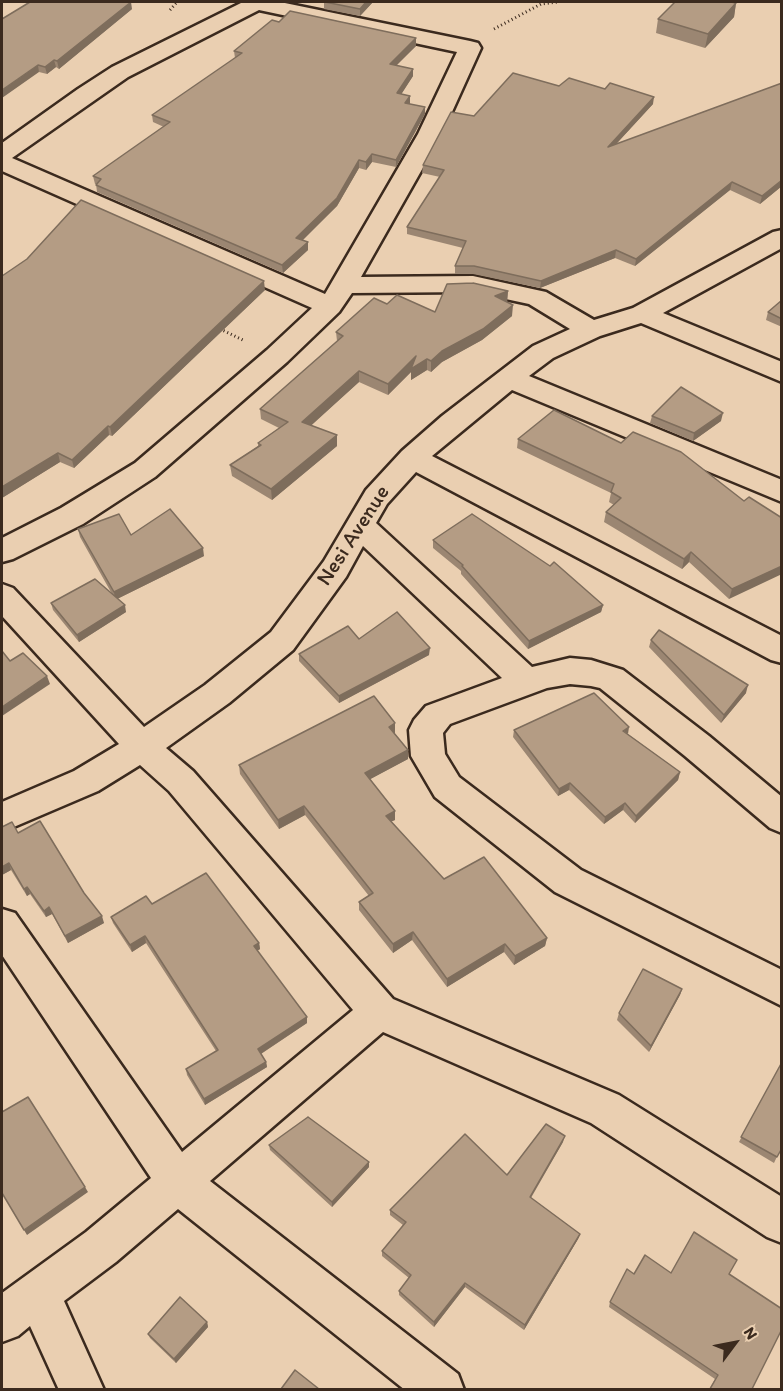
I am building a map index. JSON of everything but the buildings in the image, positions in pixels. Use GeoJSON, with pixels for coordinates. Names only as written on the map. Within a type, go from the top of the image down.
{"type":"FeatureCollection","features":[{"type":"Feature","properties":{"kind":"street"},"geometry":{"type":"LineString","coordinates":[[2,154],[120,72],[258,2],[470,48],[430,134],[337,296],[277,356],[145,470],[72,516],[2,552]]}},
{"type":"Feature","properties":{"kind":"street"},"geometry":{"type":"LineString","coordinates":[[2,162],[337,296],[473,284],[537,297],[591,330]]}},
{"type":"Feature","properties":{"kind":"street","name":"Nesi Avenue"},"geometry":{"type":"LineString","coordinates":[[2,817],[86,781],[142,747],[217,694],[282,640],[335,569],[376,497],[412,458],[508,378],[543,352],[591,330],[642,314],[782,237]]}},
{"type":"Feature","properties":{"kind":"street"},"geometry":{"type":"LineString","coordinates":[[642,314],[782,373]]}},
{"type":"Feature","properties":{"kind":"street"},"geometry":{"type":"LineString","coordinates":[[508,378],[782,492]]}},
{"type":"Feature","properties":{"kind":"street"},"geometry":{"type":"LineString","coordinates":[[412,458],[782,651]]}},
{"type":"Feature","properties":{"kind":"street"},"geometry":{"type":"LineString","coordinates":[[360,525],[526,682]]}},
{"type":"Feature","properties":{"kind":"street"},"geometry":{"type":"LineString","coordinates":[[2,597],[142,747],[181,781],[379,1012],[605,1108],[782,1222]]}},
{"type":"Feature","properties":{"kind":"street"},"geometry":{"type":"LineString","coordinates":[[782,818],[697,746],[611,679],[591,673],[570,671],[526,682],[438,715],[426,730],[428,756],[447,787],[568,881],[782,989]]}},
{"type":"Feature","properties":{"kind":"street"},"geometry":{"type":"LineString","coordinates":[[2,925],[178,1182],[442,1389]]}},
{"type":"Feature","properties":{"kind":"street"},"geometry":{"type":"LineString","coordinates":[[2,1320],[101,1247],[379,1012]]}},
{"type":"Feature","properties":{"kind":"street"},"geometry":{"type":"LineString","coordinates":[[38,1293],[82,1389]]}},
{"type":"Feature","properties":{"kind":"path"},"geometry":{"type":"LineString","coordinates":[[470,48],[489,32],[541,4],[558,2]]}},
{"type":"Feature","properties":{"kind":"path"},"geometry":{"type":"LineString","coordinates":[[213,326],[277,356]]}}]}
